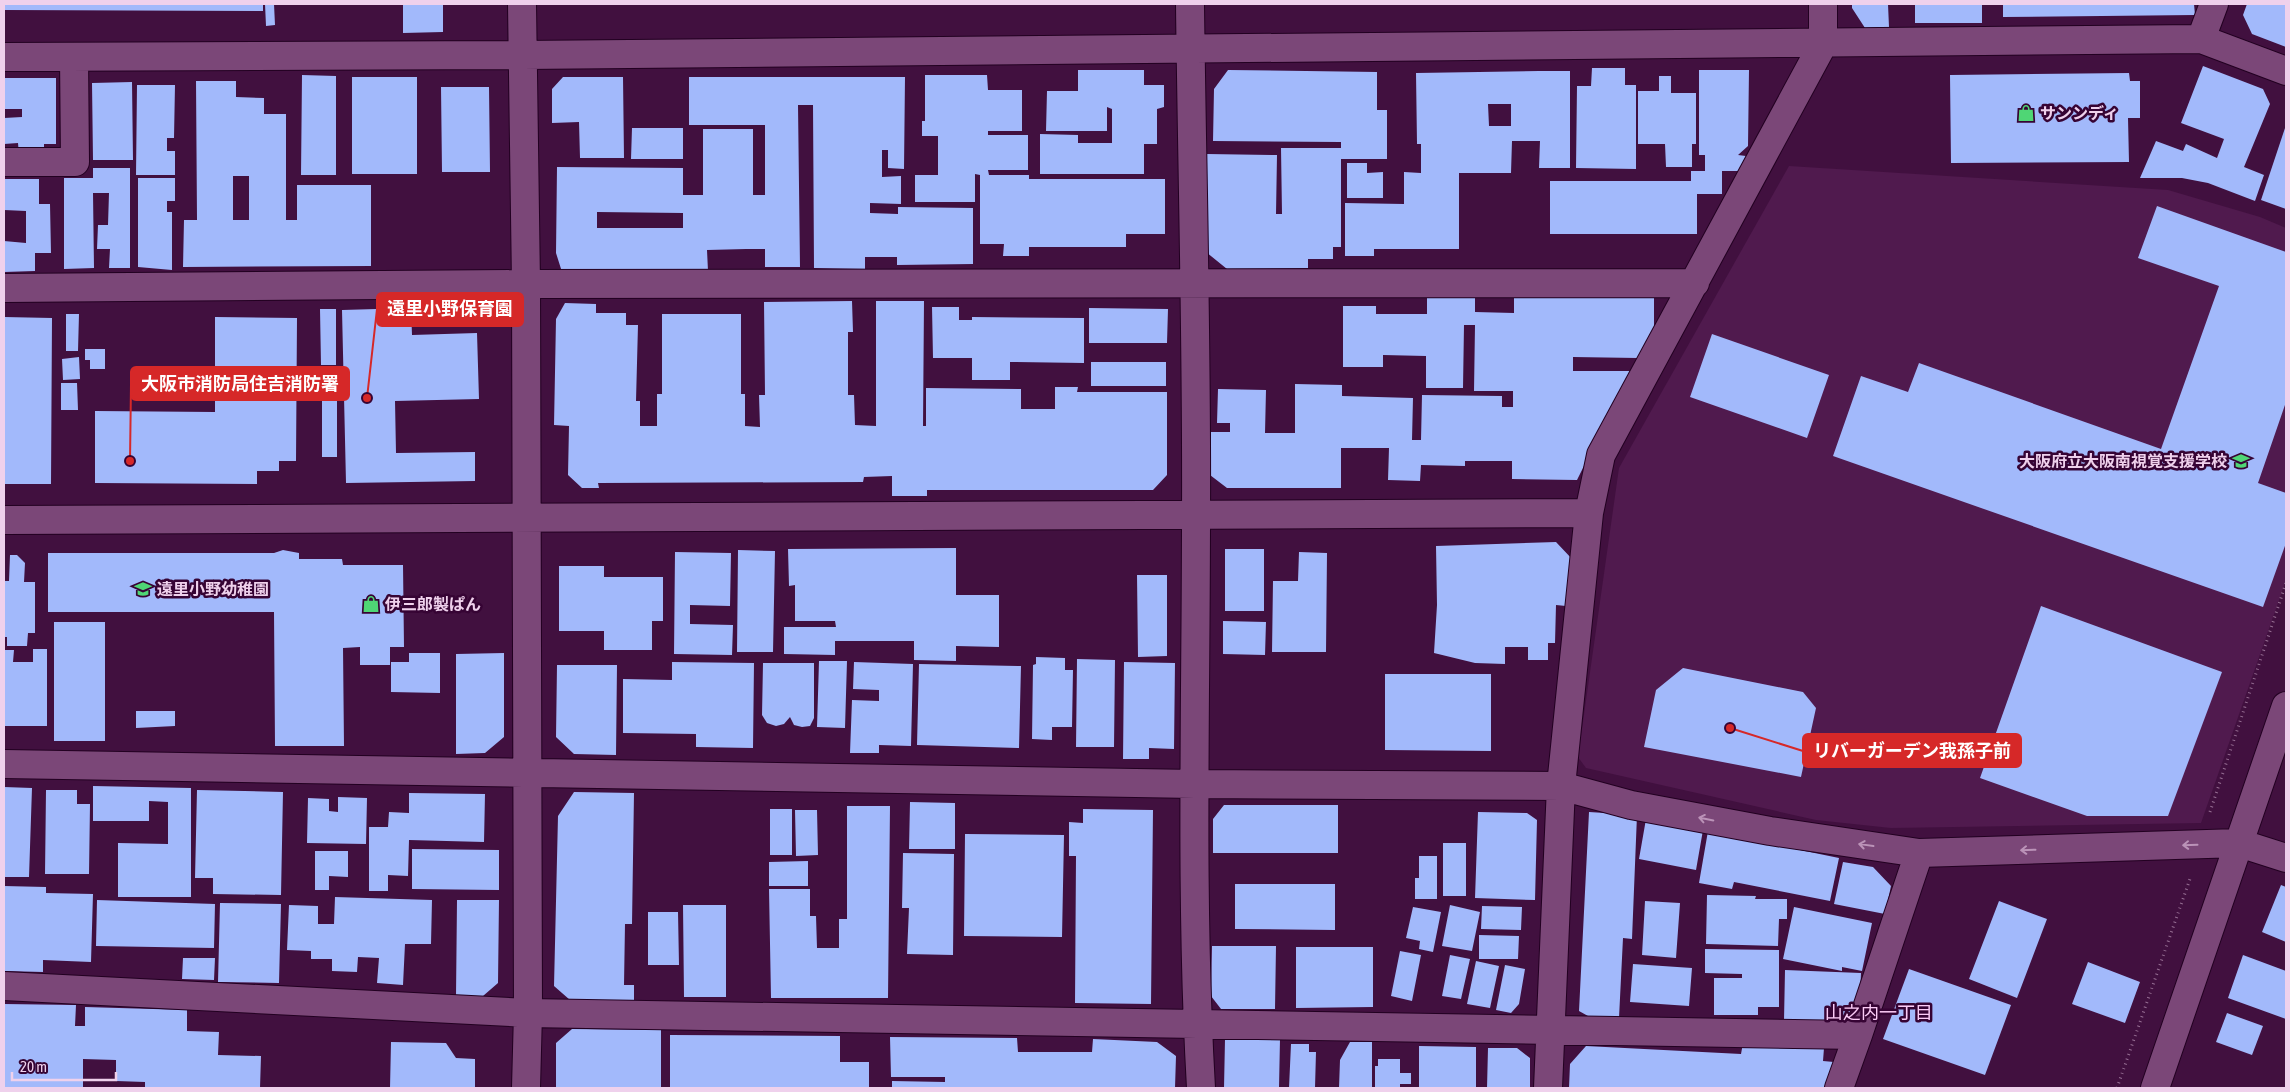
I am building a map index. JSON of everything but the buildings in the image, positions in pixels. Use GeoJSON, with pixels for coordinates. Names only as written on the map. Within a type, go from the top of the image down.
{"type":"FeatureCollection","features":[{"type":"Feature","properties":{"kind":"street"},"geometry":{"type":"LineString","coordinates":[[522,4],[527,517],[526,774],[528,1013],[526,1088]]}},
{"type":"Feature","properties":{"kind":"street"},"geometry":{"type":"LineString","coordinates":[[1190,4],[1196,516],[1195,784],[1197,1022],[1201,1088]]}},
{"type":"Feature","properties":{"kind":"street"},"geometry":{"type":"LineString","coordinates":[[1548,1088],[1561,786],[1590,513],[1601,455],[1823,44],[1823,4]]}},
{"type":"Feature","properties":{"kind":"street"},"geometry":{"type":"LineString","coordinates":[[2201,39],[2214,4]]}},
{"type":"Feature","properties":{"kind":"street"},"geometry":{"type":"LineString","coordinates":[[4,57],[523,55],[2201,39],[2286,72]]}},
{"type":"Feature","properties":{"kind":"street"},"geometry":{"type":"LineString","coordinates":[[4,162],[75,162],[74,57]]}},
{"type":"Feature","properties":{"kind":"street"},"geometry":{"type":"LineString","coordinates":[[4,288],[1194,282],[1695,283]]}},
{"type":"Feature","properties":{"kind":"street"},"geometry":{"type":"LineString","coordinates":[[4,520],[1590,513]]}},
{"type":"Feature","properties":{"kind":"street"},"geometry":{"type":"LineString","coordinates":[[2155,1088],[2286,706]]}},
{"type":"Feature","properties":{"kind":"street"},"geometry":{"type":"LineString","coordinates":[[4,764],[1195,784],[1561,786],[1631,805],[1668,812],[1770,831],[1919,853],[2239,843],[2286,858]]}},
{"type":"Feature","properties":{"kind":"street"},"geometry":{"type":"LineString","coordinates":[[1839,1088],[1919,853]]}},
{"type":"Feature","properties":{"kind":"street"},"geometry":{"type":"LineString","coordinates":[[4,986],[528,1013],[1197,1022],[1858,1035]]}},
{"type":"Feature","properties":{"kind":"path"},"geometry":{"type":"LineString","coordinates":[[2117,1088],[2286,582]]}},
{"type":"Feature","properties":{"kind":"shaded area"},"geometry":{"type":"Polygon","coordinates":[[[1789,166],[2168,190],[2260,217],[2286,228],[2286,580],[2201,823],[1891,828],[1816,820],[1586,768],[1578,757],[1619,468],[1789,166]]]}},
{"type":"Feature","properties":{"kind":"place","name":"サンンディ"},"geometry":{"type":"Point","coordinates":[2026,113]}},
{"type":"Feature","properties":{"kind":"place","name":"遠里小野保育園"},"geometry":{"type":"Point","coordinates":[367,398]}},
{"type":"Feature","properties":{"kind":"place","name":"大阪市消防局住吉消防署"},"geometry":{"type":"Point","coordinates":[130,461]}},
{"type":"Feature","properties":{"kind":"place","name":"大阪府立大阪南視覚支援学校"},"geometry":{"type":"Point","coordinates":[2241,461]}},
{"type":"Feature","properties":{"kind":"place","name":"遠里小野幼稚園"},"geometry":{"type":"Point","coordinates":[143,589]}},
{"type":"Feature","properties":{"kind":"place","name":"伊三郎製ぱん"},"geometry":{"type":"Point","coordinates":[371,604]}},
{"type":"Feature","properties":{"kind":"place","name":"リバーガーデン我孫子前"},"geometry":{"type":"Point","coordinates":[1730,728]}},
{"type":"Feature","properties":{"kind":"district","name":"山之内一丁目"},"geometry":{"type":"Point","coordinates":[1879,1013]}}]}
